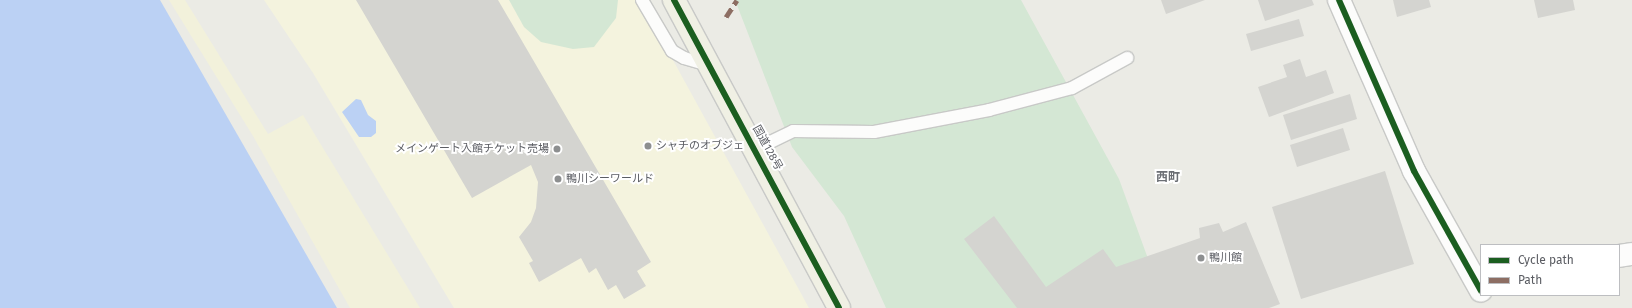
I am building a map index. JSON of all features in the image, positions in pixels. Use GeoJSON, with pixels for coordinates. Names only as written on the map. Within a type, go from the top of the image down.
{"type":"FeatureCollection","features":[{"type":"Feature","properties":{"kind":"highway","name":"国道128号"},"geometry":{"type":"LineString","coordinates":[[674,0],[756,149],[839,308]]}},
{"type":"Feature","properties":{"kind":"street"},"geometry":{"type":"LineString","coordinates":[[1339,0],[1414,171],[1480,287]]}},
{"type":"Feature","properties":{"kind":"street"},"geometry":{"type":"LineString","coordinates":[[1620,256],[1632,254]]}},
{"type":"Feature","properties":{"kind":"street"},"geometry":{"type":"LineString","coordinates":[[1484,296],[1489,308]]}},
{"type":"Feature","properties":{"kind":"lane"},"geometry":{"type":"LineString","coordinates":[[642,0],[672,51],[684,58],[710,65]]}},
{"type":"Feature","properties":{"kind":"lane"},"geometry":{"type":"LineString","coordinates":[[682,0],[710,65]]}},
{"type":"Feature","properties":{"kind":"lane"},"geometry":{"type":"LineString","coordinates":[[756,149],[793,131],[874,132],[989,110],[1072,88],[1127,58]]}},
{"type":"Feature","properties":{"kind":"shaded area","name":"鴨川シーワールド"},"geometry":{"type":"Polygon","coordinates":[[[264,0],[640,0],[809,308],[454,308],[313,73],[264,0]]]}},
{"type":"Feature","properties":{"kind":"shaded area"},"geometry":{"type":"Polygon","coordinates":[[[509,0],[618,0],[616,18],[594,47],[573,49],[541,42],[524,27],[509,0]]]}},
{"type":"Feature","properties":{"kind":"shaded area"},"geometry":{"type":"Polygon","coordinates":[[[735,0],[1021,0],[1119,179],[1166,308],[886,308],[844,216],[792,147],[735,0]]]}},
{"type":"Feature","properties":{"kind":"sand"},"geometry":{"type":"Polygon","coordinates":[[[169,0],[185,0],[268,134],[303,115],[420,308],[350,308],[253,136],[169,0]]]}},
{"type":"Feature","properties":{"kind":"water"},"geometry":{"type":"Polygon","coordinates":[[[0,0],[160,0],[337,308],[0,308],[0,0]]]}},
{"type":"Feature","properties":{"kind":"water"},"geometry":{"type":"Polygon","coordinates":[[[356,99],[361,100],[368,115],[376,121],[376,133],[371,137],[359,137],[342,112],[356,99]]]}},
{"type":"Feature","properties":{"kind":"building","name":"鴨川シーワールド"},"geometry":{"type":"Polygon","coordinates":[[[356,0],[498,0],[651,262],[637,271],[646,286],[624,299],[616,285],[608,290],[596,268],[589,273],[581,258],[539,282],[529,263],[533,261],[519,237],[531,222],[536,208],[538,182],[531,165],[472,198],[356,0]]]}},
{"type":"Feature","properties":{"kind":"building"},"geometry":{"type":"Polygon","coordinates":[[[1161,0],[1205,0],[1166,14],[1161,0]]]}},
{"type":"Feature","properties":{"kind":"building"},"geometry":{"type":"Polygon","coordinates":[[[1258,0],[1312,0],[1314,5],[1265,21],[1258,0]]]}},
{"type":"Feature","properties":{"kind":"building"},"geometry":{"type":"Polygon","coordinates":[[[1393,0],[1429,0],[1431,7],[1397,17],[1393,0]]]}},
{"type":"Feature","properties":{"kind":"building"},"geometry":{"type":"Polygon","coordinates":[[[1534,0],[1573,0],[1575,10],[1538,18],[1534,0]]]}},
{"type":"Feature","properties":{"kind":"building"},"geometry":{"type":"Polygon","coordinates":[[[1299,19],[1304,36],[1251,51],[1246,34],[1299,19]]]}},
{"type":"Feature","properties":{"kind":"building"},"geometry":{"type":"Polygon","coordinates":[[[1300,59],[1306,77],[1326,70],[1334,93],[1269,117],[1258,87],[1287,77],[1283,65],[1300,59]]]}},
{"type":"Feature","properties":{"kind":"building"},"geometry":{"type":"Polygon","coordinates":[[[1350,94],[1357,119],[1291,140],[1283,115],[1350,94]]]}},
{"type":"Feature","properties":{"kind":"building"},"geometry":{"type":"Polygon","coordinates":[[[1343,128],[1350,150],[1297,167],[1290,145],[1343,128]]]}},
{"type":"Feature","properties":{"kind":"building"},"geometry":{"type":"Polygon","coordinates":[[[1385,171],[1414,264],[1301,299],[1272,207],[1385,171]]]}},
{"type":"Feature","properties":{"kind":"building","name":"鴨川館"},"geometry":{"type":"Polygon","coordinates":[[[994,216],[1046,287],[1103,249],[1116,267],[1200,238],[1199,228],[1219,223],[1223,232],[1246,222],[1280,304],[1269,308],[1017,308],[964,239],[994,216]]]}},
{"type":"Feature","properties":{"kind":"marked path"},"geometry":{"type":"LineString","coordinates":[[726,17],[737,0]]}},
{"type":"Feature","properties":{"kind":"cycle path"},"geometry":{"type":"LineString","coordinates":[[674,0],[839,308]]}},
{"type":"Feature","properties":{"kind":"cycle path"},"geometry":{"type":"LineString","coordinates":[[1339,0],[1414,171],[1480,289]]}},
{"type":"Feature","properties":{"kind":"place","name":"シャチのオブジェ"},"geometry":{"type":"Point","coordinates":[648,146]}},
{"type":"Feature","properties":{"kind":"place","name":"メインゲート入館チケット売場"},"geometry":{"type":"Point","coordinates":[557,149]}},
{"type":"Feature","properties":{"kind":"place","name":"鴨川シーワールド"},"geometry":{"type":"Point","coordinates":[558,179]}},
{"type":"Feature","properties":{"kind":"place","name":"鴨川館"},"geometry":{"type":"Point","coordinates":[1201,258]}},
{"type":"Feature","properties":{"kind":"district","name":"西町"},"geometry":{"type":"Point","coordinates":[1168,178]}}]}
